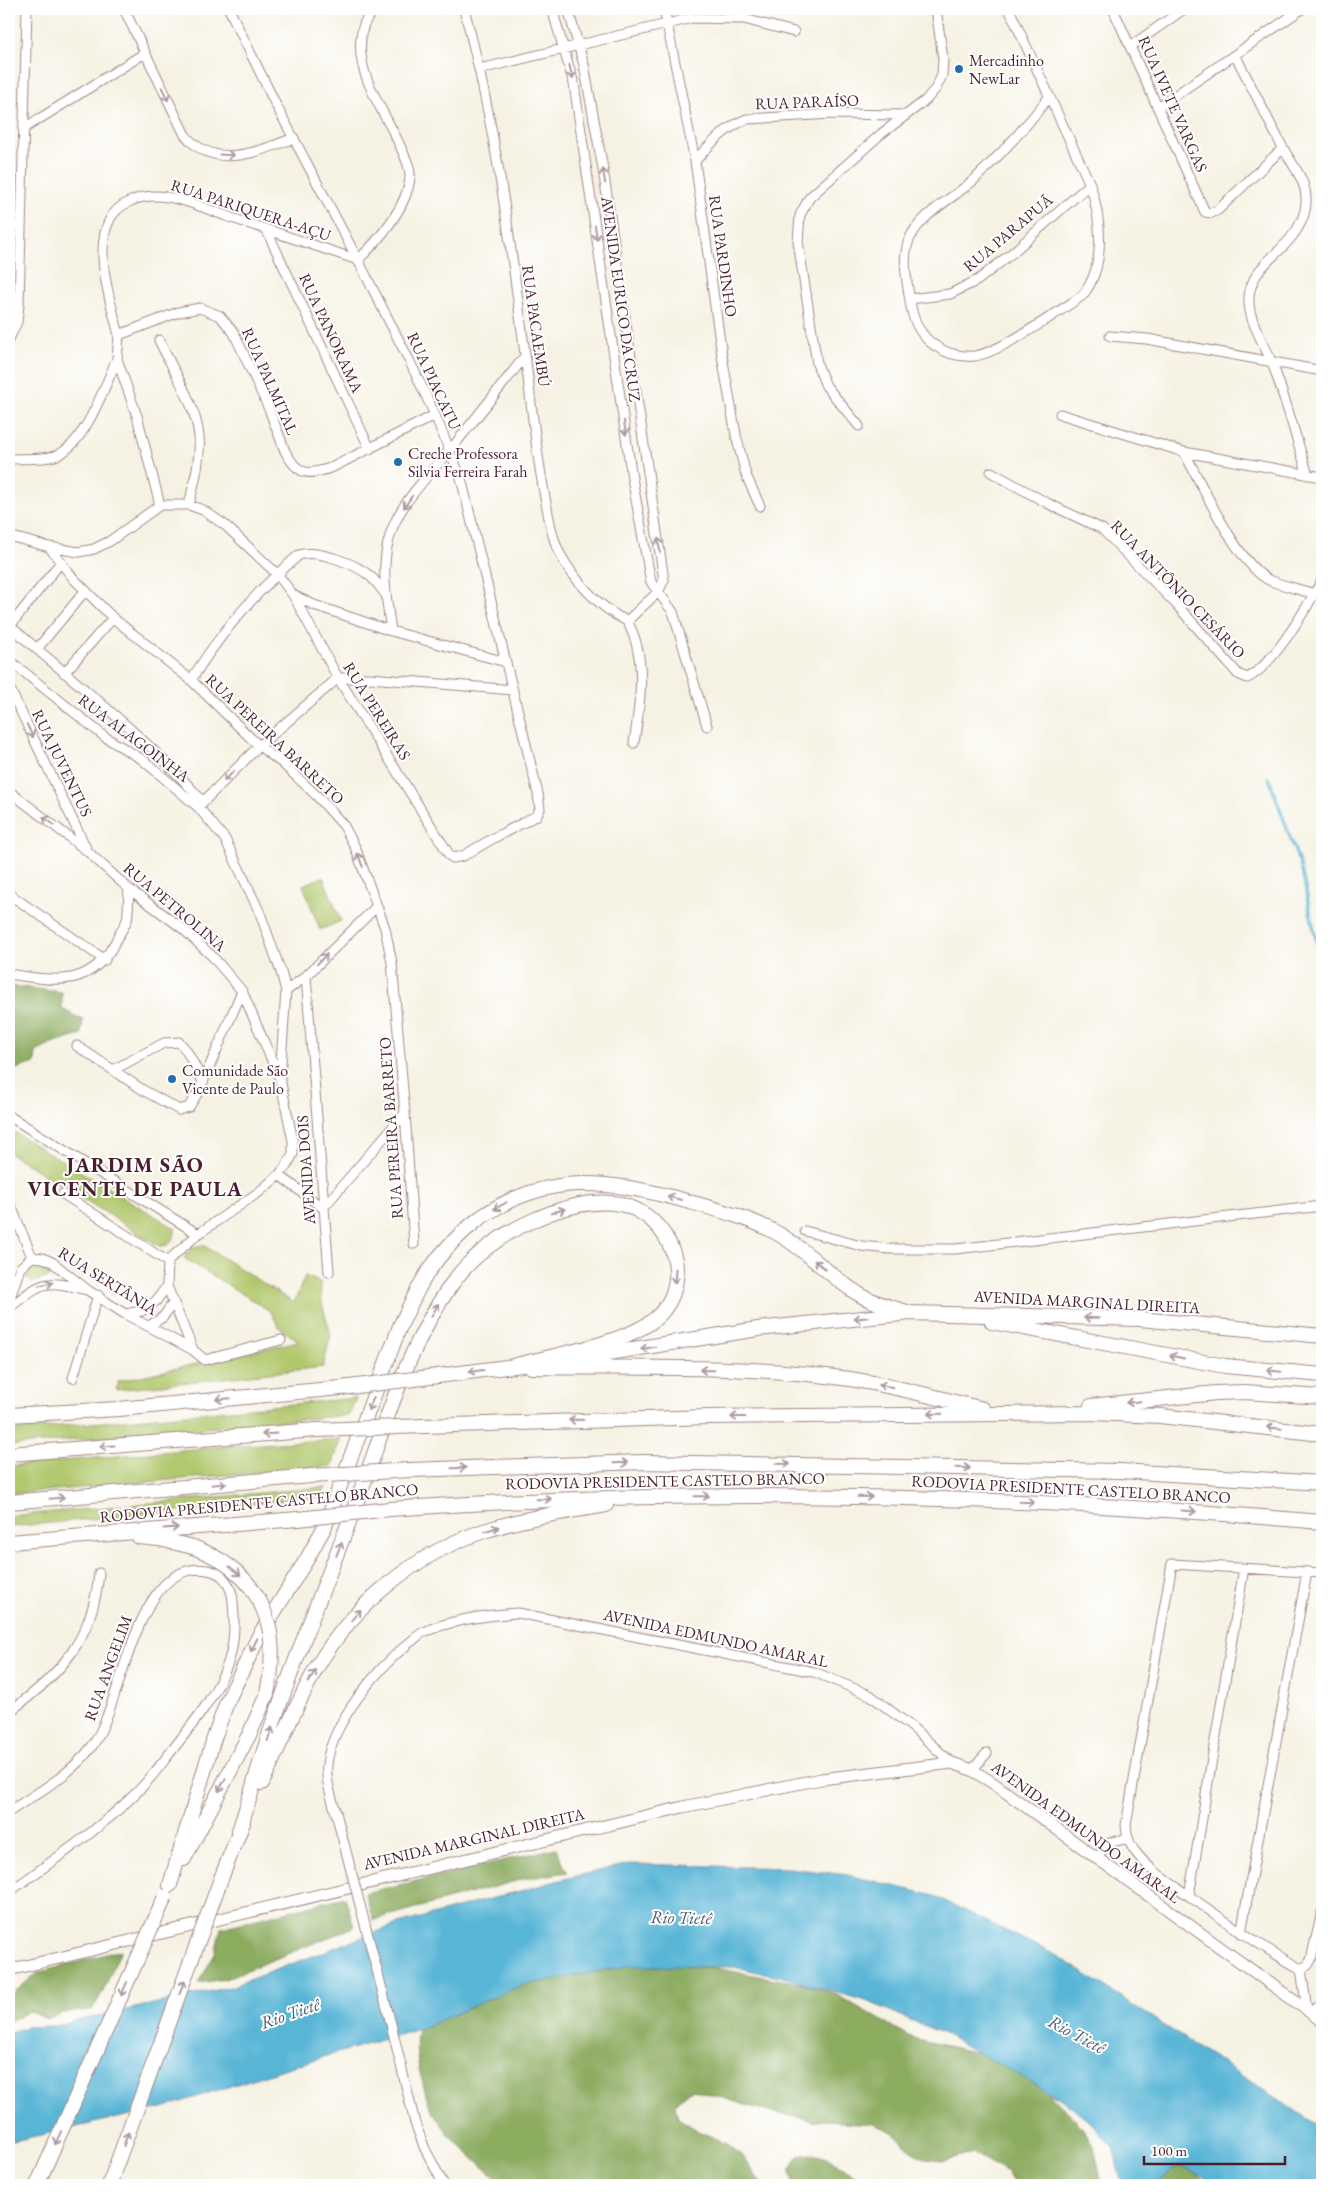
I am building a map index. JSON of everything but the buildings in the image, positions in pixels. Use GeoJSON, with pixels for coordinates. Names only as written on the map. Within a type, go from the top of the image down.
{"type":"FeatureCollection","features":[{"type":"Feature","properties":{"kind":"highway"},"geometry":{"type":"LineString","coordinates":[[167,1891],[214,1738],[234,1685],[259,1636],[307,1559],[325,1526],[400,1326],[415,1294],[445,1249],[466,1228],[496,1207],[519,1195],[572,1184],[623,1186],[698,1204],[755,1222],[777,1232],[859,1294],[910,1313]]}},
{"type":"Feature","properties":{"kind":"highway"},"geometry":{"type":"LineString","coordinates":[[109,2185],[237,1837],[270,1731],[390,1410],[424,1330],[453,1282],[487,1248],[524,1224],[560,1210],[602,1203],[619,1204],[648,1216],[660,1227],[669,1241],[674,1256],[676,1272],[670,1296],[658,1317],[643,1328],[624,1336],[513,1366]]}},
{"type":"Feature","properties":{"kind":"highway","name":"AVENIDA MARGINAL DIREITA"},"geometry":{"type":"LineString","coordinates":[[910,1313],[1140,1319],[1322,1336]]}},
{"type":"Feature","properties":{"kind":"highway"},"geometry":{"type":"LineString","coordinates":[[9,1423],[118,1409],[341,1388],[621,1352],[758,1329],[910,1313]]}},
{"type":"Feature","properties":{"kind":"highway"},"geometry":{"type":"LineString","coordinates":[[952,1314],[1225,1366],[1322,1375]]}},
{"type":"Feature","properties":{"kind":"highway"},"geometry":{"type":"LineString","coordinates":[[513,1366],[733,1370],[817,1376],[897,1388],[1009,1413],[1216,1393],[1244,1392],[1322,1397]]}},
{"type":"Feature","properties":{"kind":"highway"},"geometry":{"type":"LineString","coordinates":[[9,1415],[118,1409]]}},
{"type":"Feature","properties":{"kind":"highway"},"geometry":{"type":"LineString","coordinates":[[9,1454],[317,1430],[709,1417],[1091,1413],[1160,1416],[1322,1434]]}},
{"type":"Feature","properties":{"kind":"highway","name":"RODOVIA PRESIDENTE CASTELO BRANCO"},"geometry":{"type":"LineString","coordinates":[[9,1502],[311,1476],[410,1470],[662,1462],[1120,1471],[1322,1483]]}},
{"type":"Feature","properties":{"kind":"highway","name":"RODOVIA PRESIDENTE CASTELO BRANCO"},"geometry":{"type":"LineString","coordinates":[[9,1542],[510,1500],[734,1495],[840,1496],[1014,1502],[1240,1515],[1322,1522]]}},
{"type":"Feature","properties":{"kind":"highway"},"geometry":{"type":"LineString","coordinates":[[237,1837],[308,1684],[326,1653],[364,1606],[393,1580],[439,1550],[483,1531],[554,1514],[654,1497]]}},
{"type":"Feature","properties":{"kind":"highway"},"geometry":{"type":"LineString","coordinates":[[37,2185],[167,1891],[250,1734],[266,1694],[273,1658],[269,1624],[256,1595],[236,1570],[218,1558],[193,1547],[159,1539],[70,1536]]}},
{"type":"Feature","properties":{"kind":"main road","name":"AVENIDA EDMUNDO AMARAL"},"geometry":{"type":"LineString","coordinates":[[952,1763],[972,1770],[1322,2021]]}},
{"type":"Feature","properties":{"kind":"main road","name":"AVENIDA MARGINAL DIREITA"},"geometry":{"type":"LineString","coordinates":[[9,1970],[683,1807],[821,1779],[952,1763]]}},
{"type":"Feature","properties":{"kind":"street"},"geometry":{"type":"LineString","coordinates":[[9,339],[17,322],[19,304],[27,9]]}},
{"type":"Feature","properties":{"kind":"street"},"geometry":{"type":"LineString","coordinates":[[124,9],[185,135],[194,145],[203,151],[230,156],[254,152],[294,138]]}},
{"type":"Feature","properties":{"kind":"street","name":"RUA PIACATU"},"geometry":{"type":"LineString","coordinates":[[229,9],[358,260],[435,415],[450,450],[468,502],[538,794]]}},
{"type":"Feature","properties":{"kind":"street"},"geometry":{"type":"LineString","coordinates":[[358,260],[372,247],[389,225],[407,191],[410,176],[396,137],[368,81],[360,60],[364,23],[375,9]]}},
{"type":"Feature","properties":{"kind":"street","name":"RUA PACAEMBÚ"},"geometry":{"type":"LineString","coordinates":[[464,9],[480,70],[496,162],[525,356],[542,488],[556,544],[576,578],[608,610],[627,621]]}},
{"type":"Feature","properties":{"kind":"street","name":"AVENIDA EURICO DA CRUZ"},"geometry":{"type":"LineString","coordinates":[[552,9],[574,84],[638,518],[651,582],[673,612],[707,726]]}},
{"type":"Feature","properties":{"kind":"street","name":"AVENIDA EURICO DA CRUZ"},"geometry":{"type":"LineString","coordinates":[[568,9],[579,45],[601,156],[664,580],[658,592]]}},
{"type":"Feature","properties":{"kind":"street","name":"RUA PARDINHO"},"geometry":{"type":"LineString","coordinates":[[664,9],[695,161],[721,346],[736,435],[746,475],[760,506]]}},
{"type":"Feature","properties":{"kind":"street"},"geometry":{"type":"LineString","coordinates":[[859,426],[826,386],[817,364],[798,242],[800,215],[810,197],[905,114],[926,100],[936,88],[942,75],[943,59],[936,9]]}},
{"type":"Feature","properties":{"kind":"street"},"geometry":{"type":"LineString","coordinates":[[1009,9],[1090,184],[1098,221],[1099,246],[1095,276],[1082,296],[996,349],[974,356],[943,351],[931,343],[920,331],[913,318],[906,257],[910,240],[915,230],[928,216],[974,180],[1013,142],[1049,97]]}},
{"type":"Feature","properties":{"kind":"street","name":"RUA IVETE VARGAS"},"geometry":{"type":"LineString","coordinates":[[1113,9],[1205,212],[1211,213],[1218,210],[1283,148]]}},
{"type":"Feature","properties":{"kind":"street"},"geometry":{"type":"LineString","coordinates":[[1131,46],[1184,9]]}},
{"type":"Feature","properties":{"kind":"street"},"geometry":{"type":"LineString","coordinates":[[1158,107],[1302,9]]}},
{"type":"Feature","properties":{"kind":"street"},"geometry":{"type":"LineString","coordinates":[[480,70],[692,18],[744,19],[794,32]]}},
{"type":"Feature","properties":{"kind":"street"},"geometry":{"type":"LineString","coordinates":[[23,129],[145,53]]}},
{"type":"Feature","properties":{"kind":"street"},"geometry":{"type":"LineString","coordinates":[[1235,55],[1283,148],[1298,172],[1306,198],[1304,216],[1289,240],[1267,260],[1255,276],[1249,295],[1251,313],[1272,363],[1308,475]]}},
{"type":"Feature","properties":{"kind":"street","name":"RUA PARAÍSO"},"geometry":{"type":"LineString","coordinates":[[695,161],[722,134],[736,124],[748,119],[832,114],[905,114]]}},
{"type":"Feature","properties":{"kind":"street","name":"RUA PARAPUÃ"},"geometry":{"type":"LineString","coordinates":[[910,299],[950,294],[978,280],[1012,253],[1090,184]]}},
{"type":"Feature","properties":{"kind":"street","name":"RUA PARIQUERA-AÇU"},"geometry":{"type":"LineString","coordinates":[[119,335],[110,298],[103,252],[110,219],[121,206],[133,200],[155,196],[169,198],[358,260]]}},
{"type":"Feature","properties":{"kind":"street"},"geometry":{"type":"LineString","coordinates":[[9,229],[21,222]]}},
{"type":"Feature","properties":{"kind":"street","name":"RUA PANORAMA"},"geometry":{"type":"LineString","coordinates":[[266,230],[370,449]]}},
{"type":"Feature","properties":{"kind":"street","name":"RUA PALMITAL"},"geometry":{"type":"LineString","coordinates":[[119,335],[179,312],[200,308],[220,316],[234,333],[292,465],[304,472],[320,472],[370,449],[435,415]]}},
{"type":"Feature","properties":{"kind":"street"},"geometry":{"type":"LineString","coordinates":[[609,323],[626,320]]}},
{"type":"Feature","properties":{"kind":"street"},"geometry":{"type":"LineString","coordinates":[[9,459],[56,455],[72,444],[87,422],[116,359],[119,335]]}},
{"type":"Feature","properties":{"kind":"street"},"geometry":{"type":"LineString","coordinates":[[1110,336],[1147,339],[1322,372]]}},
{"type":"Feature","properties":{"kind":"street"},"geometry":{"type":"LineString","coordinates":[[9,536],[49,548],[78,552],[94,549],[110,541],[160,505],[189,505],[197,465],[199,437],[197,426],[189,402],[159,340]]}},
{"type":"Feature","properties":{"kind":"street"},"geometry":{"type":"LineString","coordinates":[[391,631],[385,576],[388,544],[394,526],[426,477],[525,356]]}},
{"type":"Feature","properties":{"kind":"street"},"geometry":{"type":"LineString","coordinates":[[116,359],[137,416],[160,505]]}},
{"type":"Feature","properties":{"kind":"street"},"geometry":{"type":"LineString","coordinates":[[1060,414],[1184,452],[1322,477]]}},
{"type":"Feature","properties":{"kind":"street"},"geometry":{"type":"LineString","coordinates":[[1184,452],[1228,534],[1248,562],[1268,580],[1314,594],[1322,581]]}},
{"type":"Feature","properties":{"kind":"street","name":"RUA ANTÔNIO CESÁRIO"},"geometry":{"type":"LineString","coordinates":[[991,472],[1047,503],[1102,529],[1176,604],[1238,674],[1246,678],[1260,669],[1283,641],[1314,594]]}},
{"type":"Feature","properties":{"kind":"street","name":"RUA PEREIRAS"},"geometry":{"type":"LineString","coordinates":[[189,505],[203,510],[226,526],[278,575],[293,595],[338,678],[439,840],[453,858],[463,856],[492,838],[520,826],[536,816],[540,809],[538,794]]}},
{"type":"Feature","properties":{"kind":"street","name":"RUA PEREIRA BARRETO"},"geometry":{"type":"LineString","coordinates":[[49,548],[85,591],[113,618],[191,680],[259,746],[312,792],[344,826],[355,847],[385,928],[392,963],[406,1113],[414,1244]]}},
{"type":"Feature","properties":{"kind":"street"},"geometry":{"type":"LineString","coordinates":[[191,680],[216,642],[250,600],[299,555],[307,552],[317,553],[363,571],[371,576],[386,596]]}},
{"type":"Feature","properties":{"kind":"street"},"geometry":{"type":"LineString","coordinates":[[61,562],[9,626],[153,748],[176,770],[200,804],[259,746],[338,678],[370,678],[513,690]]}},
{"type":"Feature","properties":{"kind":"street"},"geometry":{"type":"LineString","coordinates":[[37,649],[85,591]]}},
{"type":"Feature","properties":{"kind":"street"},"geometry":{"type":"LineString","coordinates":[[634,743],[641,674],[635,634],[627,621],[658,592]]}},
{"type":"Feature","properties":{"kind":"street"},"geometry":{"type":"LineString","coordinates":[[293,595],[391,631],[506,662]]}},
{"type":"Feature","properties":{"kind":"street"},"geometry":{"type":"LineString","coordinates":[[64,673],[113,618]]}},
{"type":"Feature","properties":{"kind":"street","name":"RUA ALAGOINHA"},"geometry":{"type":"LineString","coordinates":[[9,660],[104,737],[143,760],[200,804],[225,839],[260,913],[276,953],[286,991],[280,1079]]}},
{"type":"Feature","properties":{"kind":"street","name":"RUA JUVENTUS"},"geometry":{"type":"LineString","coordinates":[[9,687],[87,851]]}},
{"type":"Feature","properties":{"kind":"street"},"geometry":{"type":"LineString","coordinates":[[143,760],[153,748]]}},
{"type":"Feature","properties":{"kind":"street","name":"RUA PETROLINA"},"geometry":{"type":"LineString","coordinates":[[9,791],[87,851],[129,888],[182,928],[213,957],[242,991],[280,1079]]}},
{"type":"Feature","properties":{"kind":"street"},"geometry":{"type":"LineString","coordinates":[[9,974],[44,979],[76,978],[90,972],[104,960],[127,919],[129,888]]}},
{"type":"Feature","properties":{"kind":"street"},"geometry":{"type":"LineString","coordinates":[[9,894],[104,960]]}},
{"type":"Feature","properties":{"kind":"street"},"geometry":{"type":"LineString","coordinates":[[286,991],[306,976],[377,906]]}},
{"type":"Feature","properties":{"kind":"street","name":"AVENIDA DOIS"},"geometry":{"type":"LineString","coordinates":[[306,976],[329,1272]]}},
{"type":"Feature","properties":{"kind":"street"},"geometry":{"type":"LineString","coordinates":[[76,1046],[179,1110],[189,1107],[199,1091],[242,991]]}},
{"type":"Feature","properties":{"kind":"street"},"geometry":{"type":"LineString","coordinates":[[114,1070],[164,1043],[179,1042],[186,1050],[203,1081]]}},
{"type":"Feature","properties":{"kind":"street"},"geometry":{"type":"LineString","coordinates":[[193,1350],[167,1286],[168,1262],[198,1234],[238,1208],[279,1176],[287,1165],[293,1148],[290,1122],[280,1079]]}},
{"type":"Feature","properties":{"kind":"street"},"geometry":{"type":"LineString","coordinates":[[279,1176],[324,1208],[406,1113]]}},
{"type":"Feature","properties":{"kind":"street"},"geometry":{"type":"LineString","coordinates":[[10,1118],[198,1234]]}},
{"type":"Feature","properties":{"kind":"street"},"geometry":{"type":"LineString","coordinates":[[63,1194],[168,1262]]}},
{"type":"Feature","properties":{"kind":"street","name":"RUA SERTÂNIA"},"geometry":{"type":"LineString","coordinates":[[9,1201],[32,1257]]}},
{"type":"Feature","properties":{"kind":"street"},"geometry":{"type":"LineString","coordinates":[[805,1231],[870,1247],[956,1249],[1322,1206]]}},
{"type":"Feature","properties":{"kind":"street","name":"RUA SERTÂNIA"},"geometry":{"type":"LineString","coordinates":[[9,1301],[20,1268],[32,1257],[43,1258],[52,1262],[89,1291],[125,1314],[193,1350],[205,1360],[281,1340]]}},
{"type":"Feature","properties":{"kind":"street"},"geometry":{"type":"LineString","coordinates":[[9,1308],[32,1290],[48,1283],[57,1283],[89,1291]]}},
{"type":"Feature","properties":{"kind":"street"},"geometry":{"type":"LineString","coordinates":[[125,1314],[136,1313],[149,1307],[167,1286]]}},
{"type":"Feature","properties":{"kind":"street"},"geometry":{"type":"LineString","coordinates":[[73,1378],[98,1296]]}},
{"type":"Feature","properties":{"kind":"street"},"geometry":{"type":"LineString","coordinates":[[149,1326],[163,1317],[173,1303]]}},
{"type":"Feature","properties":{"kind":"street"},"geometry":{"type":"LineString","coordinates":[[1322,1573],[1172,1564],[1126,1825],[1132,1848],[1140,1858],[1166,1880],[1242,1933],[1301,1969],[1308,2011],[1322,2005]]}},
{"type":"Feature","properties":{"kind":"street"},"geometry":{"type":"LineString","coordinates":[[1189,1896],[1244,1568]]}},
{"type":"Feature","properties":{"kind":"street","name":"RUA ANGELIM"},"geometry":{"type":"LineString","coordinates":[[9,1812],[68,1770],[91,1749],[108,1717],[141,1621],[150,1602],[161,1587],[172,1577],[186,1571],[206,1569],[219,1573],[229,1585],[233,1596],[234,1637],[231,1654],[224,1674],[201,1713],[133,1797],[9,1892]]}},
{"type":"Feature","properties":{"kind":"street"},"geometry":{"type":"LineString","coordinates":[[1242,1933],[1306,1572]]}},
{"type":"Feature","properties":{"kind":"street"},"geometry":{"type":"LineString","coordinates":[[9,1712],[29,1698],[53,1676],[82,1638],[96,1599],[99,1573]]}},
{"type":"Feature","properties":{"kind":"street","name":"AVENIDA EDMUNDO AMARAL"},"geometry":{"type":"LineString","coordinates":[[444,2185],[415,2124],[326,1767],[335,1734],[346,1717],[382,1668],[423,1632],[466,1619],[518,1613],[814,1672],[870,1695],[913,1728],[952,1763]]}},
{"type":"Feature","properties":{"kind":"street"},"geometry":{"type":"LineString","coordinates":[[972,1770],[987,1753]]}},
{"type":"Feature","properties":{"kind":"street"},"geometry":{"type":"LineString","coordinates":[[1096,1859],[1109,1843],[1128,1838]]}},
{"type":"Feature","properties":{"kind":"street"},"geometry":{"type":"LineString","coordinates":[[1301,1969],[1308,1965],[1311,1960],[1322,1912]]}},
{"type":"Feature","properties":{"kind":"green space"},"geometry":{"type":"Polygon","coordinates":[[[323,877],[341,921],[320,930],[303,885],[323,877]]]}},
{"type":"Feature","properties":{"kind":"green space"},"geometry":{"type":"Polygon","coordinates":[[[12,986],[62,992],[62,1009],[83,1020],[81,1035],[52,1044],[36,1052],[35,1063],[16,1069],[9,1042],[12,986]]]}},
{"type":"Feature","properties":{"kind":"green space"},"geometry":{"type":"Polygon","coordinates":[[[9,1129],[175,1228],[172,1242],[159,1246],[11,1154],[9,1152],[9,1129]]]}},
{"type":"Feature","properties":{"kind":"green space"},"geometry":{"type":"Polygon","coordinates":[[[203,1245],[294,1303],[305,1276],[320,1282],[322,1304],[331,1334],[323,1367],[116,1390],[119,1381],[299,1341],[280,1328],[270,1311],[184,1258],[193,1247],[203,1245]]]}},
{"type":"Feature","properties":{"kind":"green space"},"geometry":{"type":"Polygon","coordinates":[[[38,1262],[48,1267],[51,1276],[32,1283],[27,1279],[26,1271],[31,1265],[38,1262]]]}},
{"type":"Feature","properties":{"kind":"green space"},"geometry":{"type":"Polygon","coordinates":[[[356,1398],[349,1415],[9,1446],[9,1431],[356,1398]]]}},
{"type":"Feature","properties":{"kind":"green space"},"geometry":{"type":"Polygon","coordinates":[[[341,1439],[332,1466],[9,1494],[9,1466],[215,1447],[341,1439]]]}},
{"type":"Feature","properties":{"kind":"green space"},"geometry":{"type":"Polygon","coordinates":[[[326,1487],[322,1497],[9,1527],[9,1516],[326,1487]]]}},
{"type":"Feature","properties":{"kind":"green space"},"geometry":{"type":"Polygon","coordinates":[[[556,1848],[567,1872],[523,1879],[373,1920],[365,1893],[556,1848]]]}},
{"type":"Feature","properties":{"kind":"green space"},"geometry":{"type":"Polygon","coordinates":[[[345,1897],[354,1927],[225,1979],[199,1983],[215,1953],[221,1928],[345,1897]]]}},
{"type":"Feature","properties":{"kind":"green space"},"geometry":{"type":"Polygon","coordinates":[[[121,1950],[104,1990],[92,2010],[63,2013],[46,2019],[29,2011],[9,2022],[9,1997],[37,1973],[121,1950]]]}},
{"type":"Feature","properties":{"kind":"green space"},"geometry":{"type":"Polygon","coordinates":[[[613,1965],[708,1967],[804,1984],[835,1994],[912,2038],[982,2054],[1042,2086],[1081,2126],[1094,2146],[1102,2185],[1015,2185],[1007,2173],[973,2153],[942,2161],[925,2159],[913,2152],[893,2132],[873,2124],[812,2120],[769,2112],[693,2089],[680,2098],[675,2105],[678,2118],[697,2130],[729,2145],[741,2155],[762,2185],[504,2185],[457,2143],[441,2124],[431,2108],[418,2062],[416,2044],[419,2027],[479,1994],[613,1965]]]}},
{"type":"Feature","properties":{"kind":"green space"},"geometry":{"type":"Polygon","coordinates":[[[804,2154],[812,2154],[829,2159],[843,2167],[862,2185],[794,2185],[790,2171],[798,2157],[804,2154]]]}},
{"type":"Feature","properties":{"kind":"green space"},"geometry":{"type":"Polygon","coordinates":[[[1151,2154],[1195,2173],[1210,2185],[1130,2185],[1151,2154]]]}},
{"type":"Feature","properties":{"kind":"water","name":"Rio Tietê"},"geometry":{"type":"Polygon","coordinates":[[[629,1864],[789,1868],[848,1875],[935,1896],[1059,1957],[1322,2128],[1322,2185],[1222,2185],[1179,2166],[1161,2181],[1163,2185],[1122,2185],[1113,2146],[1091,2123],[1061,2099],[946,2035],[869,2002],[779,1976],[734,1967],[626,1966],[520,1986],[422,2028],[293,2066],[162,2108],[9,2142],[9,2033],[25,2027],[53,2026],[230,1987],[398,1924],[564,1879],[629,1864]]]}},
{"type":"Feature","properties":{"kind":"waterway"},"geometry":{"type":"LineString","coordinates":[[1269,778],[1301,868],[1322,968]]}},
{"type":"Feature","properties":{"kind":"place","name":"Mercadinho NewLar"},"geometry":{"type":"Point","coordinates":[959,69]}},
{"type":"Feature","properties":{"kind":"place","name":"Creche Professora Silvia Ferreira Farah"},"geometry":{"type":"Point","coordinates":[398,462]}},
{"type":"Feature","properties":{"kind":"place","name":"Comunidade São Vicente de Paulo"},"geometry":{"type":"Point","coordinates":[172,1079]}},
{"type":"Feature","properties":{"kind":"district","name":"JARDIM SÃO VICENTE DE PAULA"},"geometry":{"type":"Point","coordinates":[135,1176]}}]}
